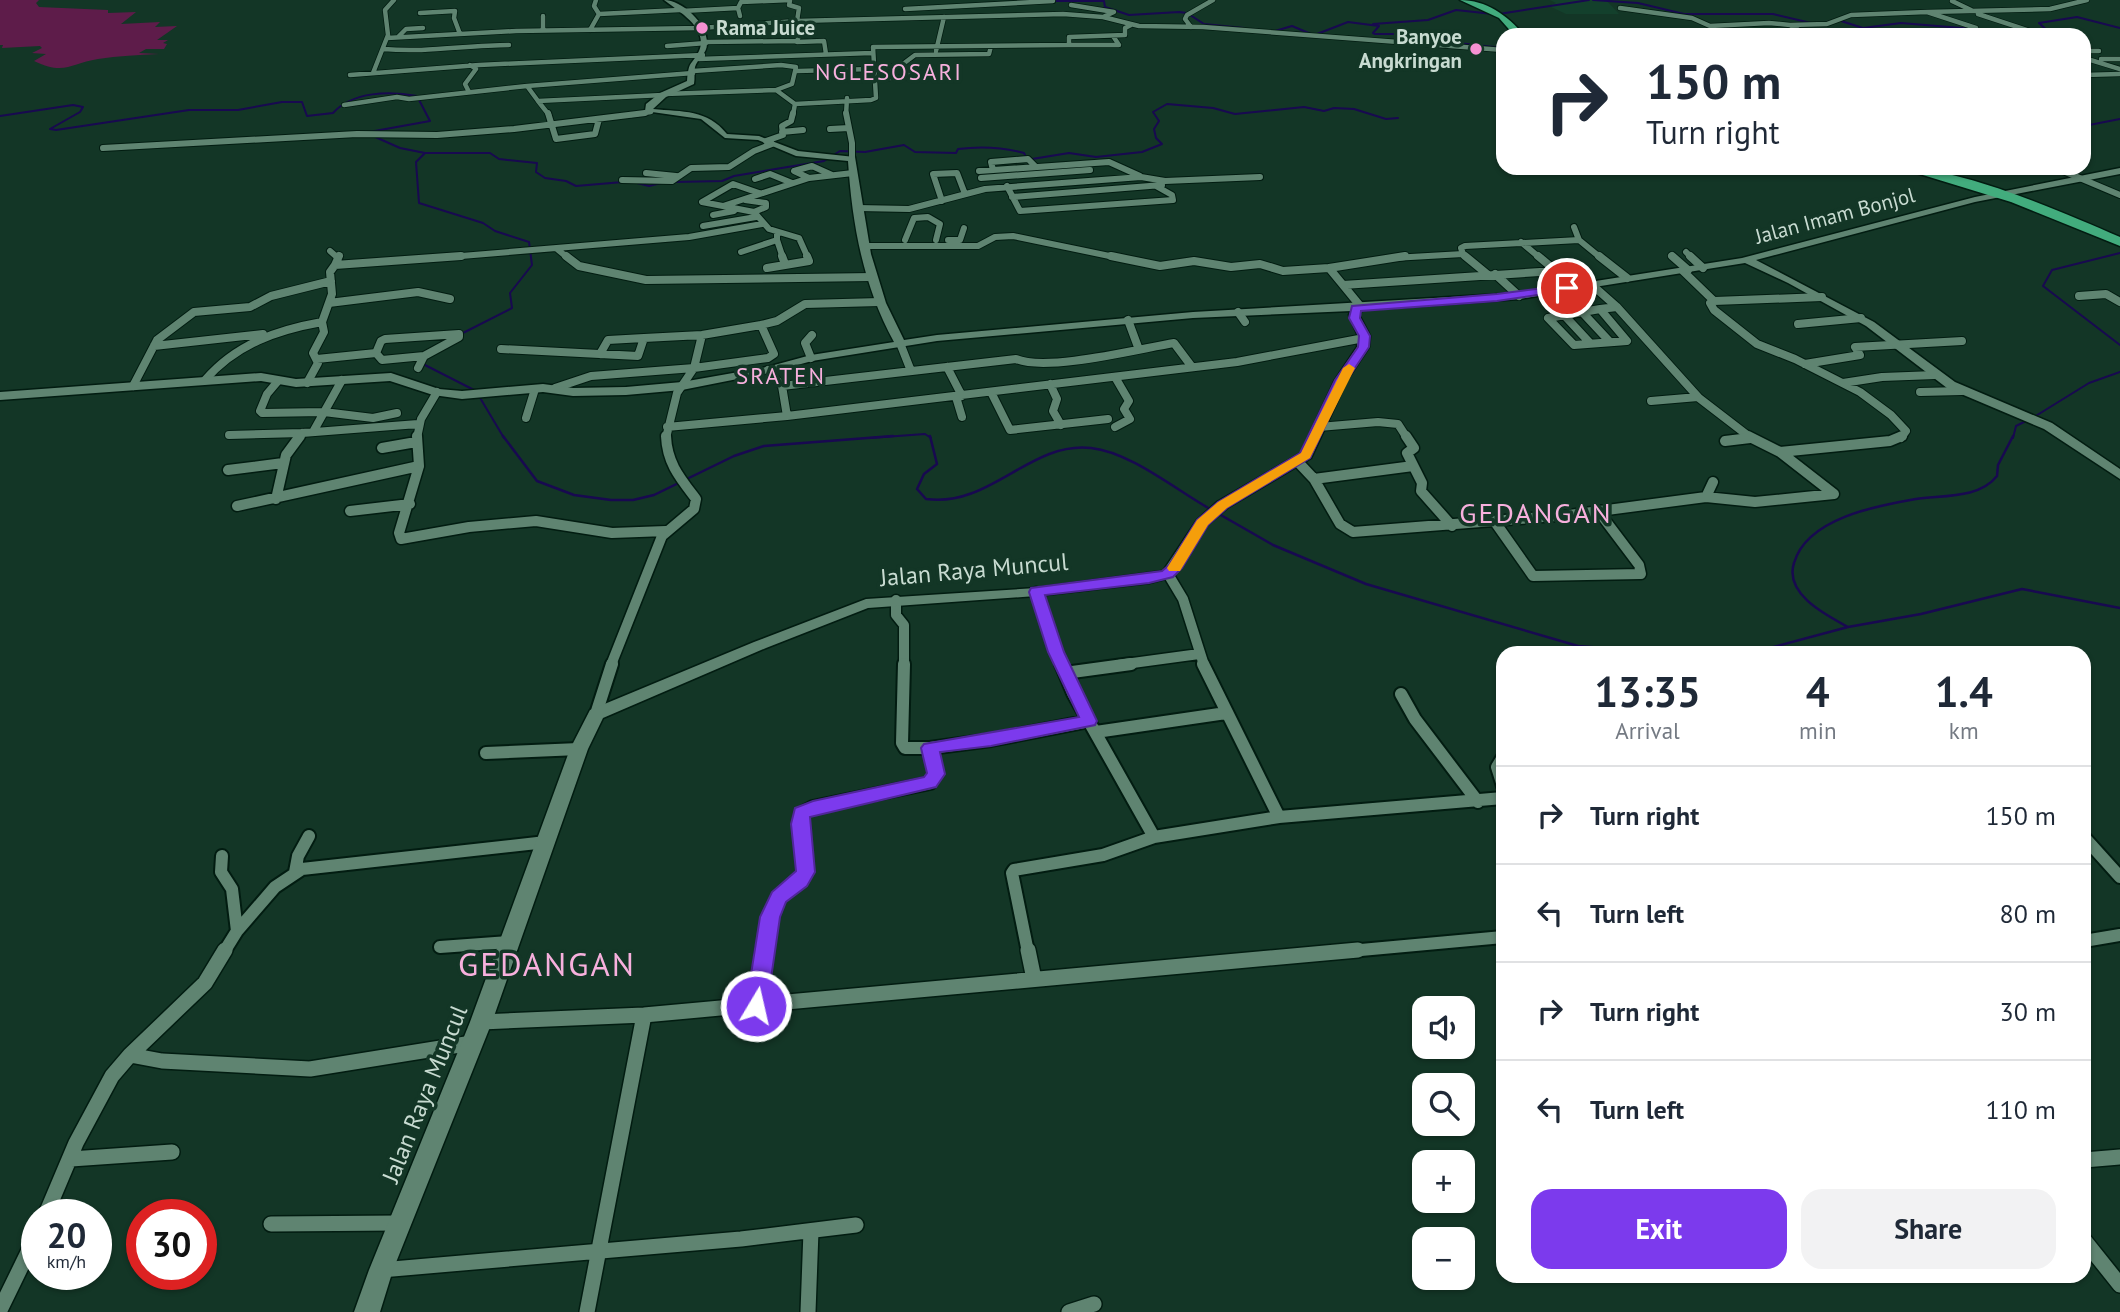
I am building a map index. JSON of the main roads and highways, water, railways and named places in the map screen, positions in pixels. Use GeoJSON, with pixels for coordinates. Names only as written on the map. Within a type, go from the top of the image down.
{"type":"FeatureCollection","features":[{"type":"Feature","properties":{"kind":"highway"},"geometry":{"type":"LineString","coordinates":[[1458,0],[1498,17],[1507,28]]}},
{"type":"Feature","properties":{"kind":"highway"},"geometry":{"type":"LineString","coordinates":[[1464,0],[1498,17],[1510,28]]}},
{"type":"Feature","properties":{"kind":"highway"},"geometry":{"type":"LineString","coordinates":[[1935,175],[2009,192],[2120,237]]}},
{"type":"Feature","properties":{"kind":"highway"},"geometry":{"type":"LineString","coordinates":[[1943,175],[1973,184],[1984,198],[2030,202]]}},
{"type":"Feature","properties":{"kind":"highway"},"geometry":{"type":"LineString","coordinates":[[2096,229],[2120,242]]}},
{"type":"Feature","properties":{"kind":"waterway"},"geometry":{"type":"LineString","coordinates":[[1499,14],[1589,0]]}},
{"type":"Feature","properties":{"kind":"waterway"},"geometry":{"type":"LineString","coordinates":[[1593,0],[1638,3],[1684,14],[1773,14],[1811,23]]}},
{"type":"Feature","properties":{"kind":"waterway"},"geometry":{"type":"LineString","coordinates":[[1053,1],[1104,1],[1105,7],[1129,15],[1179,12],[1187,13],[1204,24],[1244,28]]}},
{"type":"Feature","properties":{"kind":"waterway"},"geometry":{"type":"LineString","coordinates":[[1373,24],[1428,20],[1456,10],[1493,14]]}},
{"type":"Feature","properties":{"kind":"waterway"},"geometry":{"type":"LineString","coordinates":[[2044,28],[2039,23],[2077,17],[2120,28]]}},
{"type":"Feature","properties":{"kind":"waterway"},"geometry":{"type":"LineString","coordinates":[[1841,21],[1863,28]]}},
{"type":"Feature","properties":{"kind":"waterway"},"geometry":{"type":"LineString","coordinates":[[1317,34],[1348,22],[1379,26],[1373,33],[1375,34],[1399,34],[1407,38],[1434,33],[1458,43],[1496,47]]}},
{"type":"Feature","properties":{"kind":"waterway"},"geometry":{"type":"LineString","coordinates":[[1863,28],[1901,23],[1961,28]]}},
{"type":"Feature","properties":{"kind":"waterway"},"geometry":{"type":"LineString","coordinates":[[1275,31],[1292,26],[1311,34]]}},
{"type":"Feature","properties":{"kind":"waterway"},"geometry":{"type":"LineString","coordinates":[[0,116],[73,105],[83,107],[80,112],[50,129],[56,130],[189,110],[238,110],[282,102],[302,102],[307,116],[333,113],[351,100],[372,94],[395,93],[417,96],[430,121],[369,132]]}},
{"type":"Feature","properties":{"kind":"waterway"},"geometry":{"type":"LineString","coordinates":[[1032,159],[1069,153],[1096,157],[1142,152],[1162,144],[1156,138],[1154,129],[1159,121],[1153,112],[1167,104],[1213,108],[1235,114],[1304,107],[1324,111],[1334,108],[1354,109],[1386,119],[1398,118]]}},
{"type":"Feature","properties":{"kind":"waterway"},"geometry":{"type":"LineString","coordinates":[[2091,125],[2120,119]]}},
{"type":"Feature","properties":{"kind":"waterway"},"geometry":{"type":"LineString","coordinates":[[373,136],[400,148],[425,153],[416,162],[419,203],[483,223],[495,231],[529,242],[532,265],[510,293],[512,308],[461,334]]}},
{"type":"Feature","properties":{"kind":"waterway"},"geometry":{"type":"LineString","coordinates":[[675,182],[722,181],[734,176],[824,161],[840,151],[865,152],[904,145],[915,152],[956,153],[958,149],[1000,148],[1024,153],[1026,157]]}},
{"type":"Feature","properties":{"kind":"waterway"},"geometry":{"type":"LineString","coordinates":[[426,153],[490,153],[499,159],[537,163],[536,172],[545,178],[566,181],[576,186],[623,182]]}},
{"type":"Feature","properties":{"kind":"waterway"},"geometry":{"type":"LineString","coordinates":[[637,183],[649,186],[661,183]]}},
{"type":"Feature","properties":{"kind":"waterway"},"geometry":{"type":"LineString","coordinates":[[2120,253],[2052,270],[2043,286],[2120,345]]}},
{"type":"Feature","properties":{"kind":"waterway"},"geometry":{"type":"LineString","coordinates":[[423,364],[476,391],[504,438]]}},
{"type":"Feature","properties":{"kind":"waterway"},"geometry":{"type":"LineString","coordinates":[[2034,417],[2089,383],[2120,372]]}},
{"type":"Feature","properties":{"kind":"waterway"},"geometry":{"type":"LineString","coordinates":[[2013,438],[2016,426],[2028,420]]}},
{"type":"Feature","properties":{"kind":"waterway"},"geometry":{"type":"LineString","coordinates":[[870,438],[925,434],[930,438]]}},
{"type":"Feature","properties":{"kind":"waterway"},"geometry":{"type":"LineString","coordinates":[[503,436],[537,481],[574,495],[611,500],[633,500],[654,495],[734,456],[764,446],[893,436]]}},
{"type":"Feature","properties":{"kind":"waterway"},"geometry":{"type":"LineString","coordinates":[[1848,627],[1809,602],[1795,584],[1794,563],[1801,548],[1813,535],[1828,525],[1863,510],[1916,499],[1960,495],[1980,489],[1997,476],[1998,465],[2013,436]]}},
{"type":"Feature","properties":{"kind":"waterway"},"geometry":{"type":"LineString","coordinates":[[930,438],[937,464],[924,474],[917,489],[926,499],[949,499],[970,494],[1048,454],[1091,448],[1137,464],[1210,509]]}},
{"type":"Feature","properties":{"kind":"waterway"},"geometry":{"type":"LineString","coordinates":[[1219,514],[1273,545],[1366,584],[1578,646]]}},
{"type":"Feature","properties":{"kind":"waterway"},"geometry":{"type":"LineString","coordinates":[[1848,627],[1921,614],[2022,589],[2120,608]]}},
{"type":"Feature","properties":{"kind":"waterway"},"geometry":{"type":"LineString","coordinates":[[1777,646],[1848,627]]}},
{"type":"Feature","properties":{"kind":"place","name":"Rama Juice"},"geometry":{"type":"Point","coordinates":[702,28]}},
{"type":"Feature","properties":{"kind":"place","name":"Banyoe Angkringan"},"geometry":{"type":"Point","coordinates":[1476,49]}},
{"type":"Feature","properties":{"kind":"district","name":"NGLESOSARI"},"geometry":{"type":"Point","coordinates":[889,72]}},
{"type":"Feature","properties":{"kind":"district","name":"SRATEN"},"geometry":{"type":"Point","coordinates":[781,376]}},
{"type":"Feature","properties":{"kind":"district","name":"GEDANGAN"},"geometry":{"type":"Point","coordinates":[1536,513]}},
{"type":"Feature","properties":{"kind":"district","name":"GEDANGAN"},"geometry":{"type":"Point","coordinates":[547,964]}}]}
